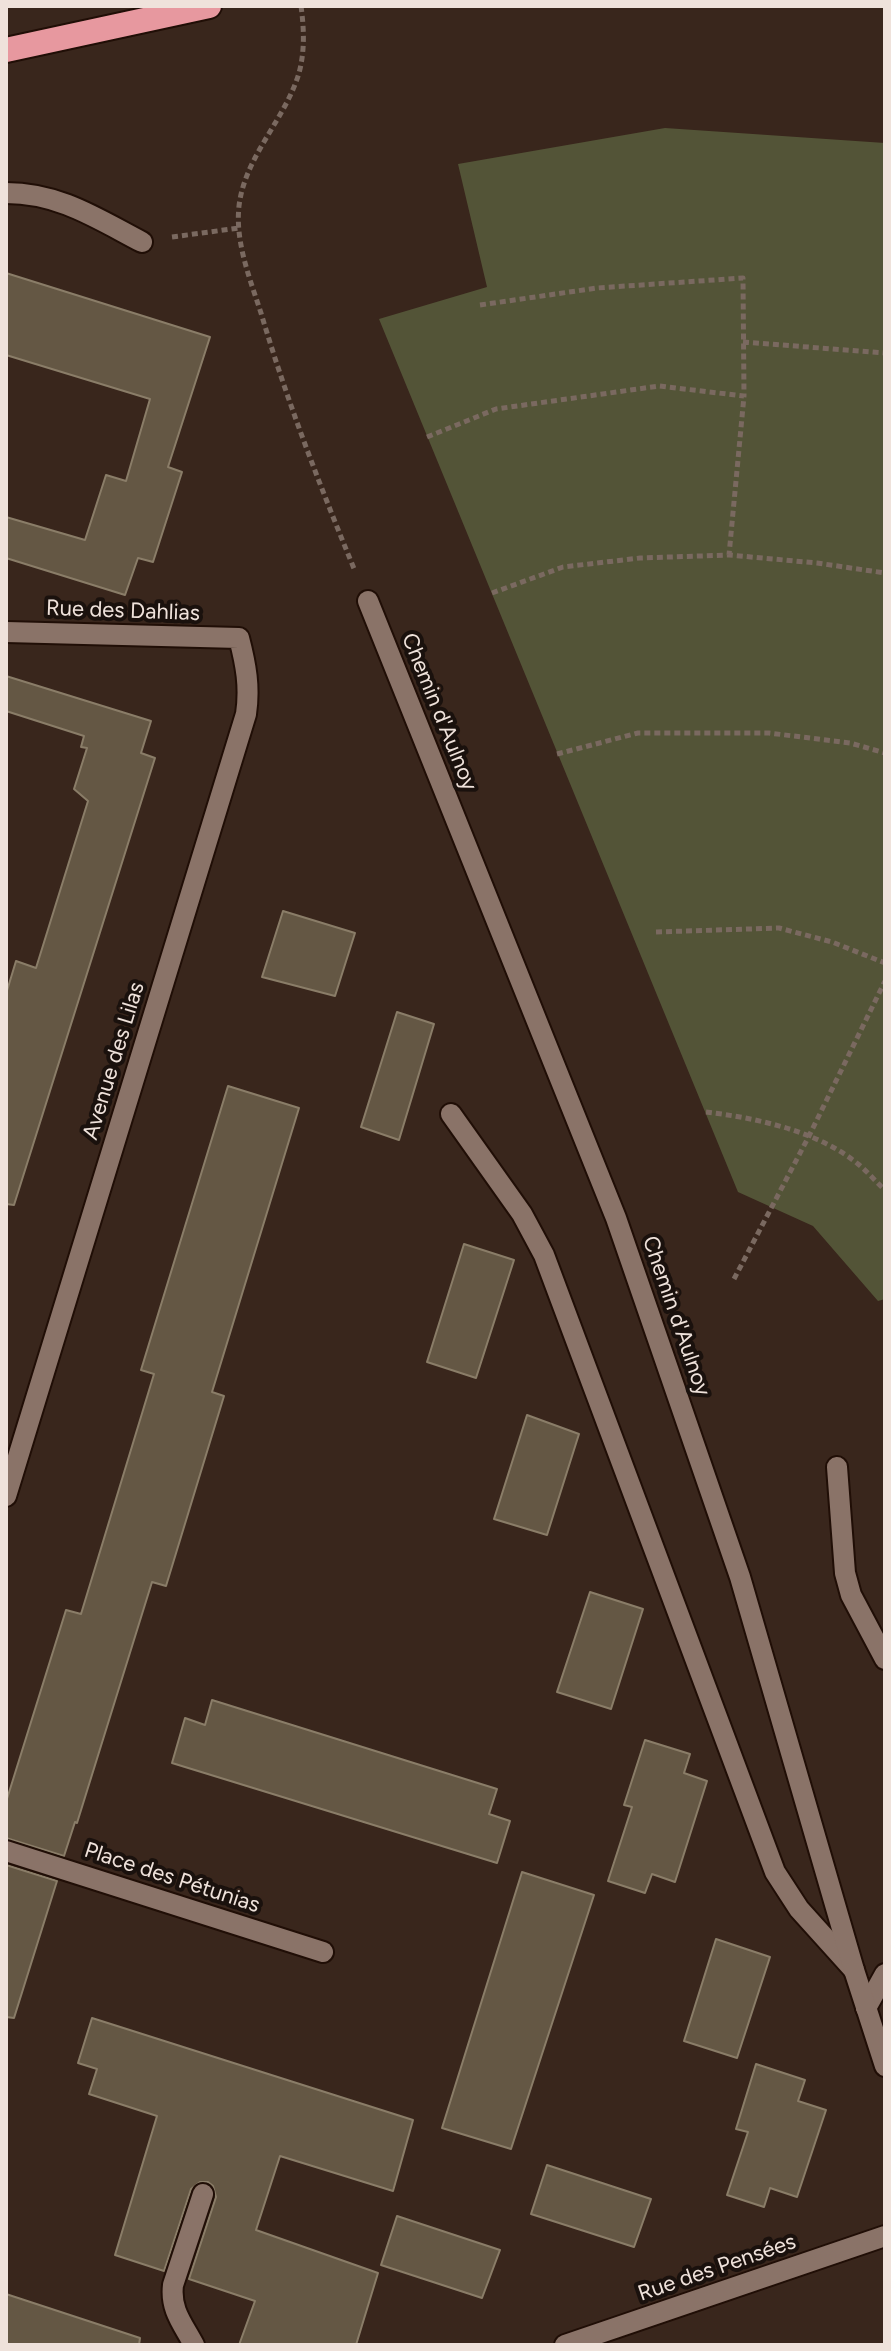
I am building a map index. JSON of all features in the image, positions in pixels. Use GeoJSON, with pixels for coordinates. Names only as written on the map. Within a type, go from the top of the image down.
{"type":"FeatureCollection","features":[{"type":"Feature","properties":{"kind":"highway"},"geometry":{"type":"LineString","coordinates":[[6,50],[208,6]]}},
{"type":"Feature","properties":{"kind":"street"},"geometry":{"type":"LineString","coordinates":[[6,193],[31,193],[54,198],[142,242]]}},
{"type":"Feature","properties":{"kind":"street","name":"Chemin d'Aulnoy"},"geometry":{"type":"LineString","coordinates":[[368,601],[616,1218],[740,1577],[854,1970],[885,2066]]}},
{"type":"Feature","properties":{"kind":"street","name":"Rue des Dahlias"},"geometry":{"type":"LineString","coordinates":[[6,632],[239,638]]}},
{"type":"Feature","properties":{"kind":"street","name":"Avenue des Lilas"},"geometry":{"type":"LineString","coordinates":[[6,1496],[246,714],[248,679],[239,638]]}},
{"type":"Feature","properties":{"kind":"street"},"geometry":{"type":"LineString","coordinates":[[451,1114],[522,1214],[544,1255],[775,1872],[799,1909],[854,1970]]}},
{"type":"Feature","properties":{"kind":"street"},"geometry":{"type":"LineString","coordinates":[[837,1467],[845,1573],[851,1595],[885,1659]]}},
{"type":"Feature","properties":{"kind":"street","name":"Place des Pétunias"},"geometry":{"type":"LineString","coordinates":[[6,1851],[323,1952]]}},
{"type":"Feature","properties":{"kind":"street"},"geometry":{"type":"LineString","coordinates":[[866,2008],[885,1974]]}},
{"type":"Feature","properties":{"kind":"street"},"geometry":{"type":"LineString","coordinates":[[194,2345],[173,2310],[172,2297],[173,2285],[203,2194]]}},
{"type":"Feature","properties":{"kind":"street","name":"Rue des Pensées"},"geometry":{"type":"LineString","coordinates":[[565,2345],[885,2236]]}},
{"type":"Feature","properties":{"kind":"path"},"geometry":{"type":"LineString","coordinates":[[301,6],[303,48],[299,71],[291,93],[252,162],[239,204],[239,228],[243,255],[278,371],[305,447],[368,601]]}},
{"type":"Feature","properties":{"kind":"path"},"geometry":{"type":"LineString","coordinates":[[142,242],[239,228]]}},
{"type":"Feature","properties":{"kind":"path"},"geometry":{"type":"LineString","coordinates":[[480,305],[597,288],[743,278],[744,396],[729,555]]}},
{"type":"Feature","properties":{"kind":"path"},"geometry":{"type":"LineString","coordinates":[[743,342],[885,353]]}},
{"type":"Feature","properties":{"kind":"path"},"geometry":{"type":"LineString","coordinates":[[427,437],[496,409],[659,386],[744,396]]}},
{"type":"Feature","properties":{"kind":"path"},"geometry":{"type":"LineString","coordinates":[[492,593],[563,567],[640,558],[729,555],[885,573]]}},
{"type":"Feature","properties":{"kind":"path"},"geometry":{"type":"LineString","coordinates":[[557,754],[638,733],[769,733],[850,743],[885,753]]}},
{"type":"Feature","properties":{"kind":"path"},"geometry":{"type":"LineString","coordinates":[[656,932],[779,928],[832,942],[885,963]]}},
{"type":"Feature","properties":{"kind":"path"},"geometry":{"type":"LineString","coordinates":[[734,1279],[885,981]]}},
{"type":"Feature","properties":{"kind":"path"},"geometry":{"type":"LineString","coordinates":[[706,1112],[770,1124],[809,1136],[857,1162],[885,1190]]}},
{"type":"Feature","properties":{"kind":"green space"},"geometry":{"type":"Polygon","coordinates":[[[665,128],[885,143],[885,1299],[878,1301],[813,1226],[738,1192],[379,319],[487,287],[458,164],[665,128]]]}},
{"type":"Feature","properties":{"kind":"building"},"geometry":{"type":"Polygon","coordinates":[[[6,273],[210,337],[168,467],[182,472],[153,562],[138,558],[125,595],[6,558],[6,517],[85,540],[106,475],[126,481],[150,399],[6,355],[6,273]]]}},
{"type":"Feature","properties":{"kind":"building"},"geometry":{"type":"Polygon","coordinates":[[[6,676],[151,721],[141,753],[155,758],[14,1205],[6,1204],[6,994],[16,961],[36,968],[88,801],[74,789],[87,748],[81,747],[84,736],[6,711],[6,676]]]}},
{"type":"Feature","properties":{"kind":"building"},"geometry":{"type":"Polygon","coordinates":[[[283,911],[355,933],[335,996],[262,977],[283,911]]]}},
{"type":"Feature","properties":{"kind":"building"},"geometry":{"type":"Polygon","coordinates":[[[397,1012],[434,1024],[399,1140],[361,1127],[397,1012]]]}},
{"type":"Feature","properties":{"kind":"building"},"geometry":{"type":"Polygon","coordinates":[[[228,1086],[299,1108],[212,1392],[224,1396],[166,1586],[152,1582],[64,1856],[6,1838],[6,1802],[66,1610],[81,1614],[154,1374],[141,1370],[228,1086]]]}},
{"type":"Feature","properties":{"kind":"building"},"geometry":{"type":"Polygon","coordinates":[[[464,1244],[514,1260],[476,1378],[427,1362],[464,1244]]]}},
{"type":"Feature","properties":{"kind":"building"},"geometry":{"type":"Polygon","coordinates":[[[527,1415],[579,1434],[547,1535],[494,1519],[527,1415]]]}},
{"type":"Feature","properties":{"kind":"building"},"geometry":{"type":"Polygon","coordinates":[[[590,1592],[643,1609],[611,1709],[557,1692],[590,1592]]]}},
{"type":"Feature","properties":{"kind":"building"},"geometry":{"type":"Polygon","coordinates":[[[212,1700],[497,1789],[489,1814],[510,1821],[497,1863],[172,1763],[185,1718],[205,1725],[212,1700]]]}},
{"type":"Feature","properties":{"kind":"building"},"geometry":{"type":"Polygon","coordinates":[[[645,1740],[690,1754],[684,1773],[707,1781],[675,1882],[652,1874],[645,1893],[608,1881],[632,1807],[624,1805],[645,1740]]]}},
{"type":"Feature","properties":{"kind":"building"},"geometry":{"type":"Polygon","coordinates":[[[6,1865],[57,1881],[14,2018],[6,2017],[6,1865]]]}},
{"type":"Feature","properties":{"kind":"building"},"geometry":{"type":"Polygon","coordinates":[[[522,1872],[594,1895],[511,2149],[442,2128],[522,1872]]]}},
{"type":"Feature","properties":{"kind":"building"},"geometry":{"type":"Polygon","coordinates":[[[716,1939],[770,1957],[737,2058],[684,2041],[716,1939]]]}},
{"type":"Feature","properties":{"kind":"building"},"geometry":{"type":"Polygon","coordinates":[[[92,2018],[413,2120],[393,2191],[280,2156],[256,2230],[378,2273],[356,2345],[239,2345],[255,2301],[189,2279],[216,2197],[213,2186],[208,2182],[200,2182],[191,2189],[164,2271],[115,2255],[157,2116],[89,2094],[97,2069],[78,2063],[92,2018]]]}},
{"type":"Feature","properties":{"kind":"building"},"geometry":{"type":"Polygon","coordinates":[[[756,2064],[805,2080],[798,2101],[826,2110],[797,2197],[770,2188],[764,2207],[727,2195],[748,2132],[736,2129],[756,2064]]]}},
{"type":"Feature","properties":{"kind":"building"},"geometry":{"type":"Polygon","coordinates":[[[547,2165],[651,2199],[634,2247],[531,2214],[547,2165]]]}},
{"type":"Feature","properties":{"kind":"building"},"geometry":{"type":"Polygon","coordinates":[[[397,2216],[500,2250],[482,2298],[381,2265],[397,2216]]]}},
{"type":"Feature","properties":{"kind":"building"},"geometry":{"type":"Polygon","coordinates":[[[6,2294],[140,2338],[139,2345],[6,2345],[6,2294]]]}}]}
